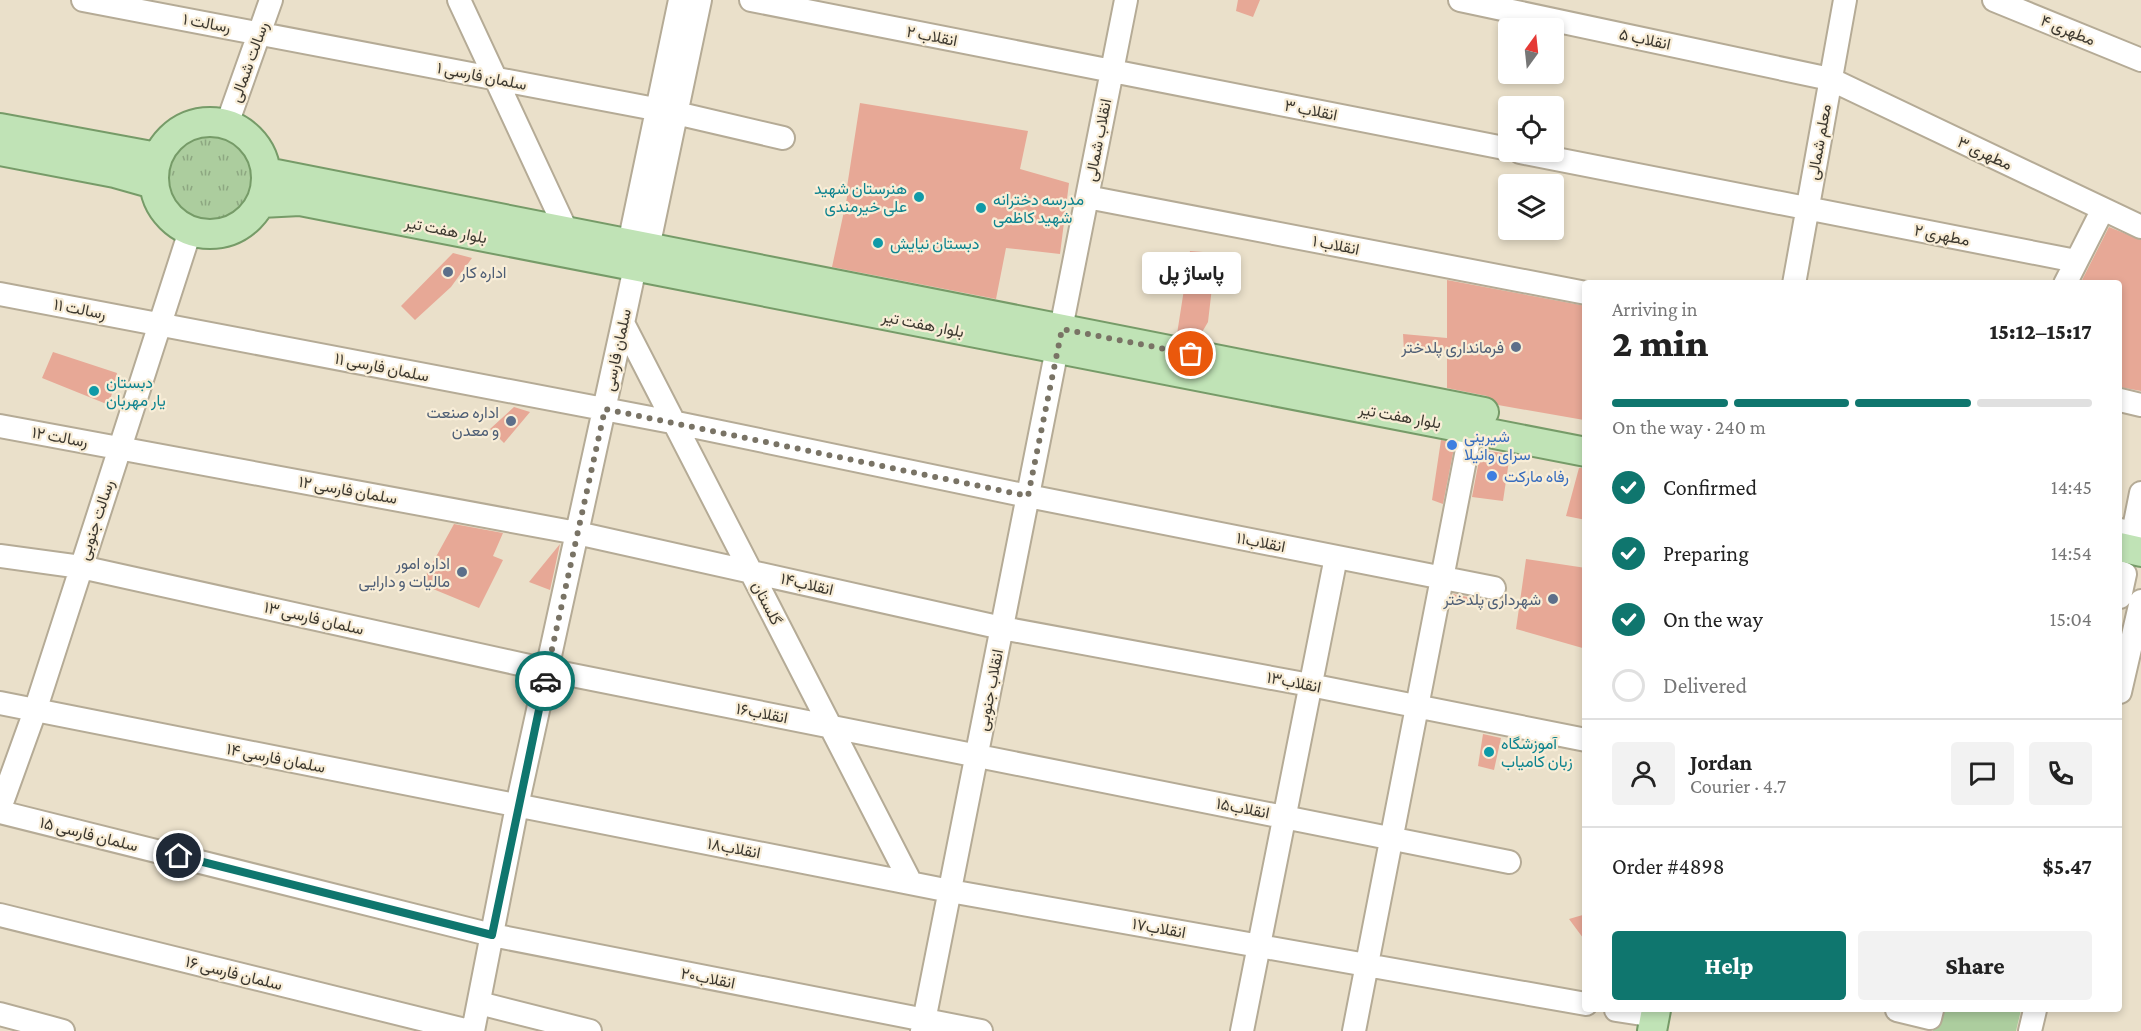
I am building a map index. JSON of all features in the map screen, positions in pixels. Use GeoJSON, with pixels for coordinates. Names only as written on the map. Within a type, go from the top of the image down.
{"type":"FeatureCollection","features":[{"type":"Feature","properties":{"kind":"main road"},"geometry":{"type":"LineString","coordinates":[[210,122],[227,124],[242,132],[254,143],[262,156],[266,172],[266,188],[261,203],[251,217],[231,230],[206,234],[190,231],[165,212],[158,199],[156,171],[166,143],[186,128],[210,122]]}},
{"type":"Feature","properties":{"kind":"main road"},"geometry":{"type":"LineString","coordinates":[[0,128],[156,171]]}},
{"type":"Feature","properties":{"kind":"main road"},"geometry":{"type":"LineString","coordinates":[[0,151],[115,173],[156,171]]}},
{"type":"Feature","properties":{"kind":"main road","name":"بلوار هفت تیر"},"geometry":{"type":"LineString","coordinates":[[266,172],[567,232],[638,253]]}},
{"type":"Feature","properties":{"kind":"main road","name":"بلوار هفت تیر"},"geometry":{"type":"LineString","coordinates":[[261,203],[300,201],[638,253],[1059,339],[1582,451]]}},
{"type":"Feature","properties":{"kind":"main road","name":"بلوار هفت تیر"},"geometry":{"type":"LineString","coordinates":[[1059,339],[1582,432]]}},
{"type":"Feature","properties":{"kind":"main road"},"geometry":{"type":"LineString","coordinates":[[2122,547],[2141,552]]}},
{"type":"Feature","properties":{"kind":"street","name":"رسالت ۱"},"geometry":{"type":"LineString","coordinates":[[83,0],[260,32]]}},
{"type":"Feature","properties":{"kind":"street","name":"رسالت شمالی"},"geometry":{"type":"LineString","coordinates":[[227,124],[271,0]]}},
{"type":"Feature","properties":{"kind":"street"},"geometry":{"type":"LineString","coordinates":[[459,0],[567,232]]}},
{"type":"Feature","properties":{"kind":"street"},"geometry":{"type":"LineString","coordinates":[[667,111],[680,0]]}},
{"type":"Feature","properties":{"kind":"street"},"geometry":{"type":"LineString","coordinates":[[667,111],[700,0]]}},
{"type":"Feature","properties":{"kind":"street","name":"انقلاب ۲"},"geometry":{"type":"LineString","coordinates":[[751,0],[1112,71]]}},
{"type":"Feature","properties":{"kind":"street","name":"انقلاب شمالی"},"geometry":{"type":"LineString","coordinates":[[1059,339],[1126,0]]}},
{"type":"Feature","properties":{"kind":"street","name":"انقلاب ۵"},"geometry":{"type":"LineString","coordinates":[[1460,0],[1830,79]]}},
{"type":"Feature","properties":{"kind":"street","name":"معلم شمالی"},"geometry":{"type":"LineString","coordinates":[[1795,280],[1845,0]]}},
{"type":"Feature","properties":{"kind":"street","name":"مطهری ۴"},"geometry":{"type":"LineString","coordinates":[[1994,0],[2141,60]]}},
{"type":"Feature","properties":{"kind":"street","name":"سلمان فارسی ۱"},"geometry":{"type":"LineString","coordinates":[[260,32],[667,111],[783,138]]}},
{"type":"Feature","properties":{"kind":"street","name":"انقلاب ۳"},"geometry":{"type":"LineString","coordinates":[[1112,71],[1498,147]]}},
{"type":"Feature","properties":{"kind":"street","name":"مطهری ۳"},"geometry":{"type":"LineString","coordinates":[[1830,79],[2141,227]]}},
{"type":"Feature","properties":{"kind":"street","name":"سلمان فارسی"},"geometry":{"type":"LineString","coordinates":[[473,1031],[517,806],[605,409],[667,111]]}},
{"type":"Feature","properties":{"kind":"street"},"geometry":{"type":"LineString","coordinates":[[1564,161],[1808,208]]}},
{"type":"Feature","properties":{"kind":"street","name":"انقلاب ۱"},"geometry":{"type":"LineString","coordinates":[[1087,197],[1582,292]]}},
{"type":"Feature","properties":{"kind":"street","name":"مطهری ۲"},"geometry":{"type":"LineString","coordinates":[[1808,208],[2076,261]]}},
{"type":"Feature","properties":{"kind":"street"},"geometry":{"type":"LineString","coordinates":[[2067,280],[2103,208]]}},
{"type":"Feature","properties":{"kind":"street","name":"رسالت جنوبی"},"geometry":{"type":"LineString","coordinates":[[0,810],[35,711],[190,231]]}},
{"type":"Feature","properties":{"kind":"street","name":"رسالت ۱۱"},"geometry":{"type":"LineString","coordinates":[[0,294],[160,324]]}},
{"type":"Feature","properties":{"kind":"street","name":"گلستان"},"geometry":{"type":"LineString","coordinates":[[623,323],[677,423],[911,883]]}},
{"type":"Feature","properties":{"kind":"street","name":"سلمان فارسی ۱۱"},"geometry":{"type":"LineString","coordinates":[[160,324],[677,423]]}},
{"type":"Feature","properties":{"kind":"street","name":"انقلاب جنوبی"},"geometry":{"type":"LineString","coordinates":[[923,1026],[1059,339]]}},
{"type":"Feature","properties":{"kind":"street"},"geometry":{"type":"LineString","coordinates":[[2122,400],[2141,405]]}},
{"type":"Feature","properties":{"kind":"street","name":"انقلاب۱۱"},"geometry":{"type":"LineString","coordinates":[[677,423],[1028,496],[1494,588]]}},
{"type":"Feature","properties":{"kind":"street","name":"رسالت ۱۲"},"geometry":{"type":"LineString","coordinates":[[0,426],[120,448]]}},
{"type":"Feature","properties":{"kind":"street"},"geometry":{"type":"LineString","coordinates":[[1354,1031],[1472,429]]}},
{"type":"Feature","properties":{"kind":"street","name":"سلمان فارسی ۱۲"},"geometry":{"type":"LineString","coordinates":[[120,448],[577,532]]}},
{"type":"Feature","properties":{"kind":"street"},"geometry":{"type":"LineString","coordinates":[[2122,530],[2133,533],[2141,493]]}},
{"type":"Feature","properties":{"kind":"street","name":"انقلاب۱۴"},"geometry":{"type":"LineString","coordinates":[[577,532],[1002,628]]}},
{"type":"Feature","properties":{"kind":"street","name":"سلمان فارسی ۱۳"},"geometry":{"type":"LineString","coordinates":[[0,556],[81,567],[547,670]]}},
{"type":"Feature","properties":{"kind":"street"},"geometry":{"type":"LineString","coordinates":[[1242,1031],[1336,557]]}},
{"type":"Feature","properties":{"kind":"street"},"geometry":{"type":"LineString","coordinates":[[2122,573],[2125,574],[2122,588]]}},
{"type":"Feature","properties":{"kind":"street"},"geometry":{"type":"LineString","coordinates":[[2122,683],[2141,602]]}},
{"type":"Feature","properties":{"kind":"street","name":"انقلاب۱۳"},"geometry":{"type":"LineString","coordinates":[[1002,628],[1310,685],[1582,739]]}},
{"type":"Feature","properties":{"kind":"street","name":"انقلاب۱۶"},"geometry":{"type":"LineString","coordinates":[[547,670],[977,755]]}},
{"type":"Feature","properties":{"kind":"street","name":"سلمان فارسی ۱۴"},"geometry":{"type":"LineString","coordinates":[[0,703],[517,806]]}},
{"type":"Feature","properties":{"kind":"street","name":"انقلاب۱۵"},"geometry":{"type":"LineString","coordinates":[[977,755],[1509,862]]}},
{"type":"Feature","properties":{"kind":"street","name":"انقلاب۱۸"},"geometry":{"type":"LineString","coordinates":[[517,806],[950,891]]}},
{"type":"Feature","properties":{"kind":"street","name":"سلمان فارسی ۱۵"},"geometry":{"type":"LineString","coordinates":[[0,810],[492,935]]}},
{"type":"Feature","properties":{"kind":"street","name":"انقلاب۱۷"},"geometry":{"type":"LineString","coordinates":[[950,891],[1582,1003]]}},
{"type":"Feature","properties":{"kind":"street","name":"سلمان فارسی ۱۶"},"geometry":{"type":"LineString","coordinates":[[0,915],[469,1031]]}},
{"type":"Feature","properties":{"kind":"street","name":"انقلاب۲۰"},"geometry":{"type":"LineString","coordinates":[[492,935],[923,1026],[981,1031]]}},
{"type":"Feature","properties":{"kind":"street"},"geometry":{"type":"LineString","coordinates":[[479,1003],[590,1031]]}},
{"type":"Feature","properties":{"kind":"street"},"geometry":{"type":"LineString","coordinates":[[1624,1012],[1654,1019]]}},
{"type":"Feature","properties":{"kind":"street"},"geometry":{"type":"LineString","coordinates":[[1905,1012],[1930,1018],[1932,1012]]}},
{"type":"Feature","properties":{"kind":"street"},"geometry":{"type":"LineString","coordinates":[[2030,1031],[2035,1012]]}},
{"type":"Feature","properties":{"kind":"street"},"geometry":{"type":"LineString","coordinates":[[0,1014],[63,1031]]}},
{"type":"Feature","properties":{"kind":"green space"},"geometry":{"type":"Polygon","coordinates":[[[212,132],[230,135],[245,146],[256,161],[259,179],[256,197],[245,212],[230,223],[212,226],[194,223],[179,212],[168,197],[165,179],[168,161],[179,146],[194,135],[212,132]]]}},
{"type":"Feature","properties":{"kind":"green space"},"geometry":{"type":"Polygon","coordinates":[[[1937,1012],[2021,1012],[2016,1031],[1933,1031],[1937,1012]]]}},
{"type":"Feature","properties":{"kind":"building"},"geometry":{"type":"Polygon","coordinates":[[[1238,0],[1260,0],[1253,17],[1236,11],[1238,0]]]}},
{"type":"Feature","properties":{"kind":"building"},"geometry":{"type":"Polygon","coordinates":[[[860,103],[1028,131],[1020,169],[1069,183],[1060,254],[1006,248],[996,299],[832,267],[849,188],[847,187],[860,103]]]}},
{"type":"Feature","properties":{"kind":"building"},"geometry":{"type":"Polygon","coordinates":[[[2109,227],[2141,240],[2141,391],[2122,387],[2122,280],[2082,280],[2109,227]]]}},
{"type":"Feature","properties":{"kind":"building"},"geometry":{"type":"Polygon","coordinates":[[[1190,251],[1216,253],[1208,322],[1198,339],[1177,334],[1190,251]]]}},
{"type":"Feature","properties":{"kind":"building","name":"اداره کار"},"geometry":{"type":"Polygon","coordinates":[[[453,253],[472,258],[451,287],[415,320],[401,306],[453,253]]]}},
{"type":"Feature","properties":{"kind":"building","name":"فرمانداری پلدختر"},"geometry":{"type":"Polygon","coordinates":[[[1447,280],[1582,305],[1582,420],[1498,405],[1487,396],[1447,388],[1447,351],[1404,351],[1403,334],[1447,338],[1447,280]]]}},
{"type":"Feature","properties":{"kind":"building","name":"دبستان یار مهربان"},"geometry":{"type":"Polygon","coordinates":[[[53,352],[117,373],[109,405],[42,378],[53,352]]]}},
{"type":"Feature","properties":{"kind":"building","name":"اداره صنعت و معدن"},"geometry":{"type":"Polygon","coordinates":[[[514,407],[530,412],[504,443],[490,429],[514,407]]]}},
{"type":"Feature","properties":{"kind":"building"},"geometry":{"type":"Polygon","coordinates":[[[1441,440],[1455,443],[1443,504],[1432,500],[1441,440]]]}},
{"type":"Feature","properties":{"kind":"building","name":"رفاه مارکت"},"geometry":{"type":"Polygon","coordinates":[[[1481,450],[1510,454],[1503,501],[1472,497],[1481,450]]]}},
{"type":"Feature","properties":{"kind":"building"},"geometry":{"type":"Polygon","coordinates":[[[1579,468],[1582,468],[1582,519],[1566,516],[1579,468]]]}},
{"type":"Feature","properties":{"kind":"building","name":"اداره امور مالیات و دارایی"},"geometry":{"type":"Polygon","coordinates":[[[454,524],[503,533],[493,556],[503,560],[479,608],[421,584],[454,524]]]}},
{"type":"Feature","properties":{"kind":"building"},"geometry":{"type":"Polygon","coordinates":[[[560,544],[550,590],[529,582],[560,544]]]}},
{"type":"Feature","properties":{"kind":"building","name":"شهرداری پلدختر"},"geometry":{"type":"Polygon","coordinates":[[[1526,559],[1582,567],[1582,648],[1516,629],[1526,559]]]}},
{"type":"Feature","properties":{"kind":"building"},"geometry":{"type":"Polygon","coordinates":[[[1453,594],[1473,598],[1472,604],[1451,602],[1453,594]]]}},
{"type":"Feature","properties":{"kind":"building","name":"آموزشگاه زبان کامیاب"},"geometry":{"type":"Polygon","coordinates":[[[1483,734],[1501,738],[1494,770],[1478,766],[1483,734]]]}},
{"type":"Feature","properties":{"kind":"building"},"geometry":{"type":"Polygon","coordinates":[[[1582,915],[1582,937],[1569,919],[1582,915]]]}},
{"type":"Feature","properties":{"kind":"way so far"},"geometry":{"type":"LineString","coordinates":[[545,681],[605,409],[1028,496],[1062,329],[1191,354]]}},
{"type":"Feature","properties":{"kind":"place","name":"هنرستان شهید علی خیرمندی"},"geometry":{"type":"Point","coordinates":[919,197]}},
{"type":"Feature","properties":{"kind":"place","name":"مدرسه دخترانه شهید کاظمی"},"geometry":{"type":"Point","coordinates":[981,208]}},
{"type":"Feature","properties":{"kind":"place","name":"دبستان نیایش"},"geometry":{"type":"Point","coordinates":[878,243]}},
{"type":"Feature","properties":{"kind":"place","name":"اداره کار"},"geometry":{"type":"Point","coordinates":[448,272]}},
{"type":"Feature","properties":{"kind":"place","name":"فرمانداری پلدختر"},"geometry":{"type":"Point","coordinates":[1516,347]}},
{"type":"Feature","properties":{"kind":"place","name":"پاساژ پل"},"geometry":{"type":"Point","coordinates":[1191,354]}},
{"type":"Feature","properties":{"kind":"place","name":"دبستان یار مهربان"},"geometry":{"type":"Point","coordinates":[94,391]}},
{"type":"Feature","properties":{"kind":"place","name":"اداره صنعت و معدن"},"geometry":{"type":"Point","coordinates":[511,421]}},
{"type":"Feature","properties":{"kind":"place","name":"شیرینی سرای وانیلا"},"geometry":{"type":"Point","coordinates":[1452,445]}},
{"type":"Feature","properties":{"kind":"place","name":"رفاه مارکت"},"geometry":{"type":"Point","coordinates":[1492,476]}},
{"type":"Feature","properties":{"kind":"place","name":"اداره امور مالیات و دارایی"},"geometry":{"type":"Point","coordinates":[462,572]}},
{"type":"Feature","properties":{"kind":"place","name":"شهرداری پلدختر"},"geometry":{"type":"Point","coordinates":[1553,599]}},
{"type":"Feature","properties":{"kind":"place","name":"آموزشگاه زبان کامیاب"},"geometry":{"type":"Point","coordinates":[1489,752]}},
{"type":"Feature","properties":{"kind":"route"},"geometry":{"type":"LineString","coordinates":[[179,856],[492,935],[517,806],[545,681]]}}]}
